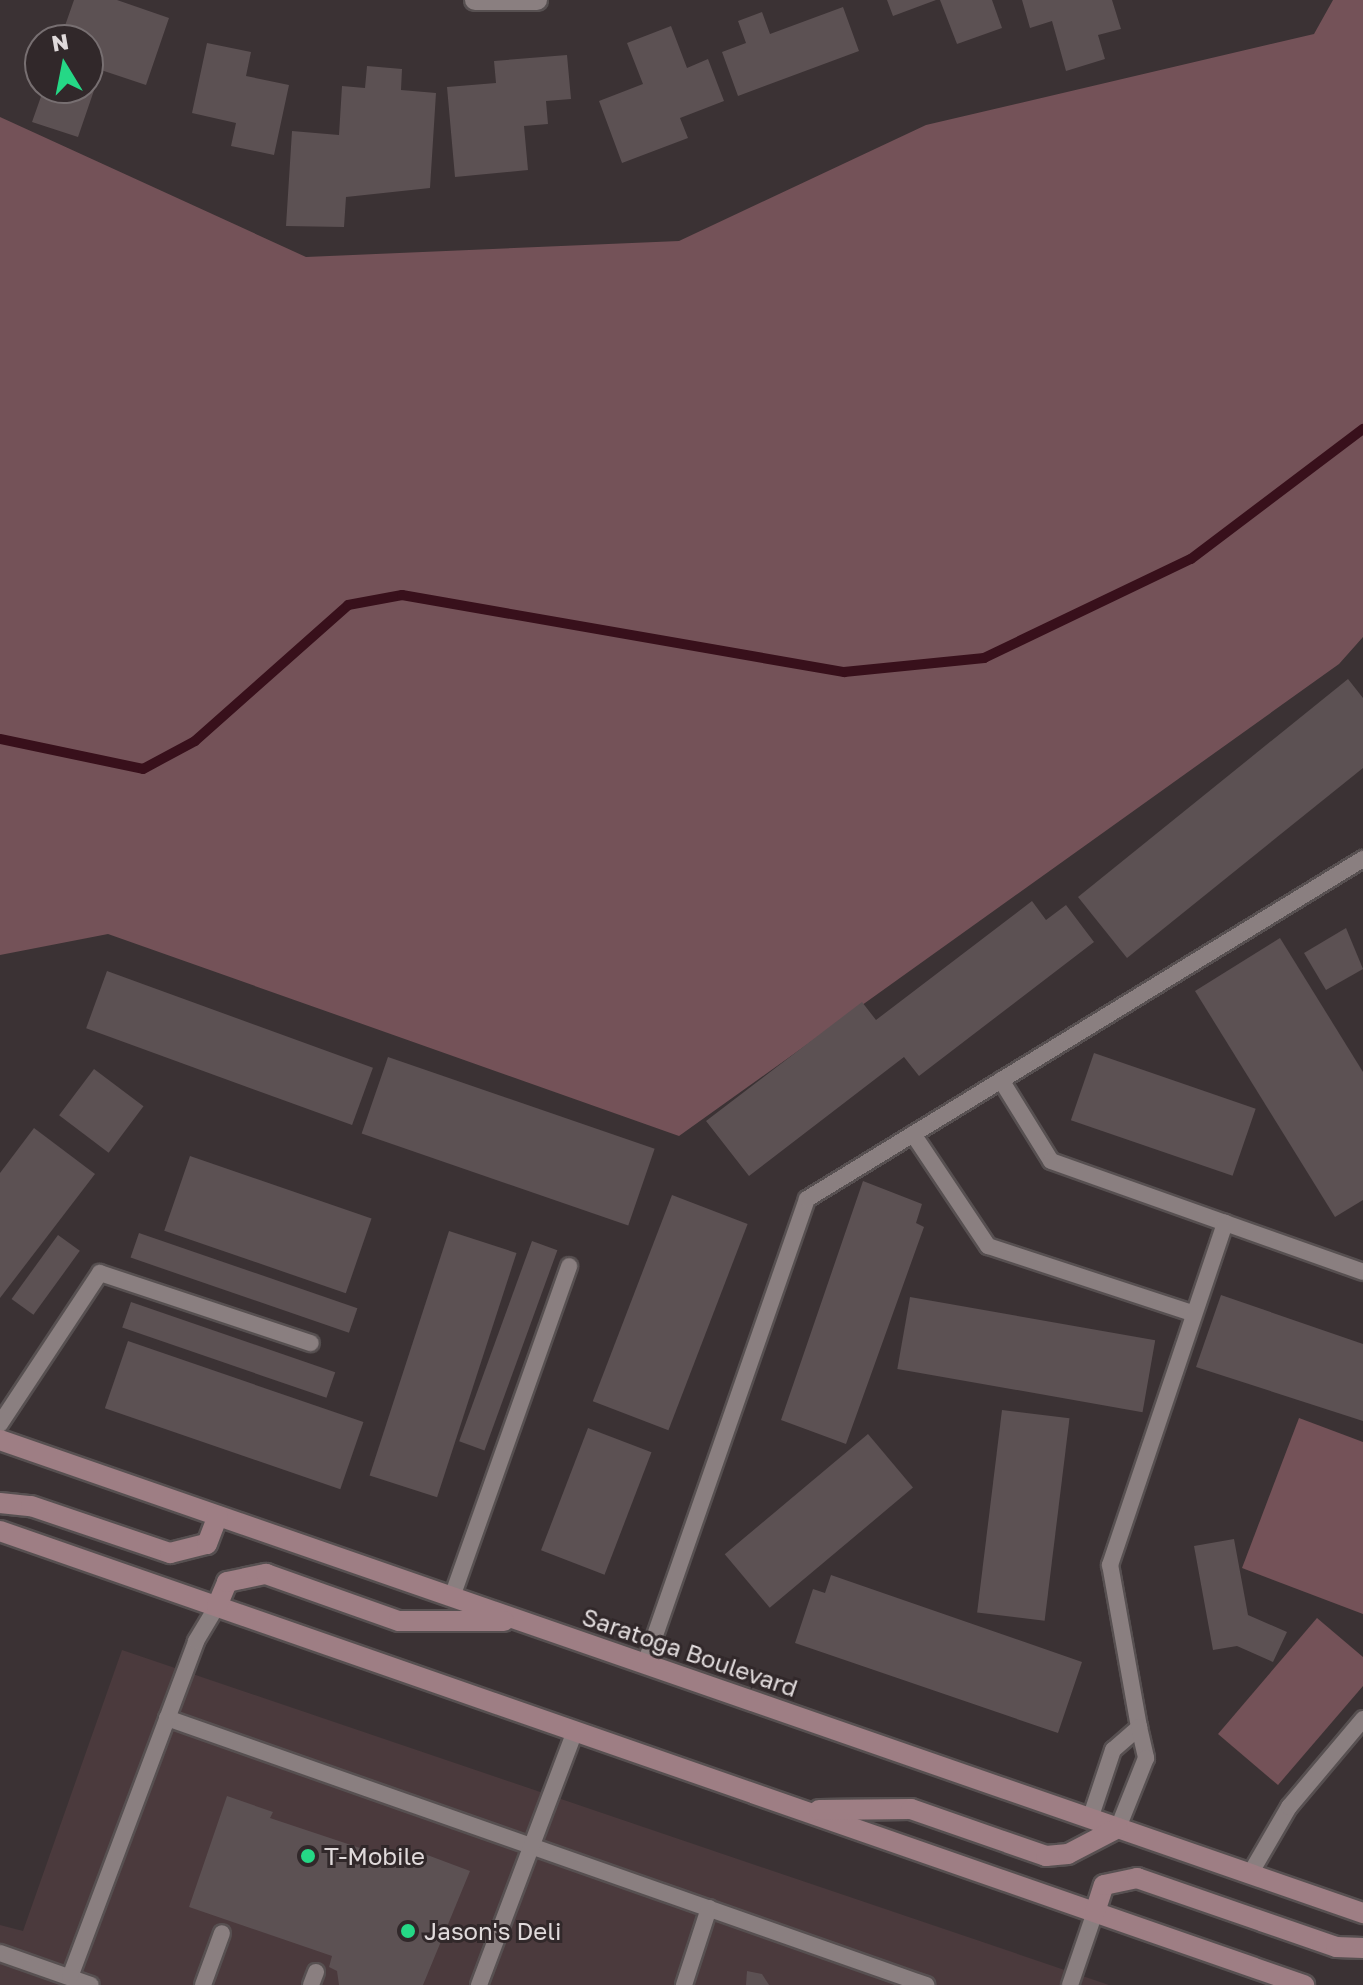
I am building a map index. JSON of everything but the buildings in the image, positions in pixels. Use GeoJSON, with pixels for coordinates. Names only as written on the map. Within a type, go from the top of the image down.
{"type":"FeatureCollection","features":[{"type":"Feature","properties":{"kind":"main road","name":"Saratoga Boulevard"},"geometry":{"type":"LineString","coordinates":[[0,1440],[1363,1913]]}},
{"type":"Feature","properties":{"kind":"main road"},"geometry":{"type":"LineString","coordinates":[[0,1503],[31,1506],[170,1553],[207,1544],[218,1516]]}},
{"type":"Feature","properties":{"kind":"main road"},"geometry":{"type":"LineString","coordinates":[[0,1531],[1304,1985]]}},
{"type":"Feature","properties":{"kind":"main road"},"geometry":{"type":"LineString","coordinates":[[217,1606],[227,1582],[266,1574],[399,1621],[520,1621]]}},
{"type":"Feature","properties":{"kind":"main road"},"geometry":{"type":"LineString","coordinates":[[803,1811],[911,1809],[1046,1856],[1068,1854],[1118,1828]]}},
{"type":"Feature","properties":{"kind":"main road"},"geometry":{"type":"LineString","coordinates":[[1095,1912],[1104,1885],[1137,1878],[1336,1947],[1363,1948]]}},
{"type":"Feature","properties":{"kind":"street"},"geometry":{"type":"LineString","coordinates":[[475,0],[537,0]]}},
{"type":"Feature","properties":{"kind":"lane"},"geometry":{"type":"LineString","coordinates":[[645,1664],[802,1208],[913,1134],[1363,859]]}},
{"type":"Feature","properties":{"kind":"lane"},"geometry":{"type":"LineString","coordinates":[[1001,1080],[1051,1161],[1363,1272]]}},
{"type":"Feature","properties":{"kind":"lane"},"geometry":{"type":"LineString","coordinates":[[913,1134],[988,1246],[1192,1313]]}},
{"type":"Feature","properties":{"kind":"lane"},"geometry":{"type":"LineString","coordinates":[[1118,1828],[1146,1758],[1110,1565],[1192,1313],[1225,1223]]}},
{"type":"Feature","properties":{"kind":"lane"},"geometry":{"type":"LineString","coordinates":[[452,1597],[569,1266]]}},
{"type":"Feature","properties":{"kind":"lane"},"geometry":{"type":"LineString","coordinates":[[0,1424],[100,1273],[311,1343]]}},
{"type":"Feature","properties":{"kind":"lane"},"geometry":{"type":"LineString","coordinates":[[70,1977],[167,1718],[217,1606]]}},
{"type":"Feature","properties":{"kind":"lane"},"geometry":{"type":"LineString","coordinates":[[167,1718],[926,1985]]}},
{"type":"Feature","properties":{"kind":"lane"},"geometry":{"type":"LineString","coordinates":[[1250,1874],[1289,1807],[1363,1719]]}},
{"type":"Feature","properties":{"kind":"lane"},"geometry":{"type":"LineString","coordinates":[[1090,1819],[1113,1750],[1139,1727]]}},
{"type":"Feature","properties":{"kind":"lane"},"geometry":{"type":"LineString","coordinates":[[479,1985],[575,1731]]}},
{"type":"Feature","properties":{"kind":"lane"},"geometry":{"type":"LineString","coordinates":[[684,1985],[709,1908]]}},
{"type":"Feature","properties":{"kind":"lane"},"geometry":{"type":"LineString","coordinates":[[1070,1985],[1095,1912]]}},
{"type":"Feature","properties":{"kind":"lane"},"geometry":{"type":"LineString","coordinates":[[203,1985],[222,1933]]}},
{"type":"Feature","properties":{"kind":"lane"},"geometry":{"type":"LineString","coordinates":[[0,1953],[91,1985]]}},
{"type":"Feature","properties":{"kind":"shaded area"},"geometry":{"type":"Polygon","coordinates":[[[1333,0],[1363,0],[1363,637],[1339,664],[679,1136],[108,934],[0,955],[0,117],[306,257],[679,241],[926,125],[1314,34],[1333,0]]]}},
{"type":"Feature","properties":{"kind":"shaded area"},"geometry":{"type":"Polygon","coordinates":[[[1299,1418],[1363,1442],[1363,1614],[1242,1568],[1299,1418]]]}},
{"type":"Feature","properties":{"kind":"shaded area"},"geometry":{"type":"Polygon","coordinates":[[[1317,1618],[1363,1657],[1363,1686],[1278,1785],[1218,1734],[1317,1618]]]}},
{"type":"Feature","properties":{"kind":"shaded area"},"geometry":{"type":"Polygon","coordinates":[[[122,1650],[1109,1985],[0,1985],[0,1925],[23,1931],[122,1650]]]}},
{"type":"Feature","properties":{"kind":"waterway"},"geometry":{"type":"LineString","coordinates":[[0,739],[143,769],[195,741],[348,605],[402,595],[844,672],[984,658],[1191,559],[1363,429]]}},
{"type":"Feature","properties":{"kind":"place","name":"T-Mobile"},"geometry":{"type":"Point","coordinates":[308,1856]}},
{"type":"Feature","properties":{"kind":"place","name":"Jason's Deli"},"geometry":{"type":"Point","coordinates":[408,1931]}}]}
